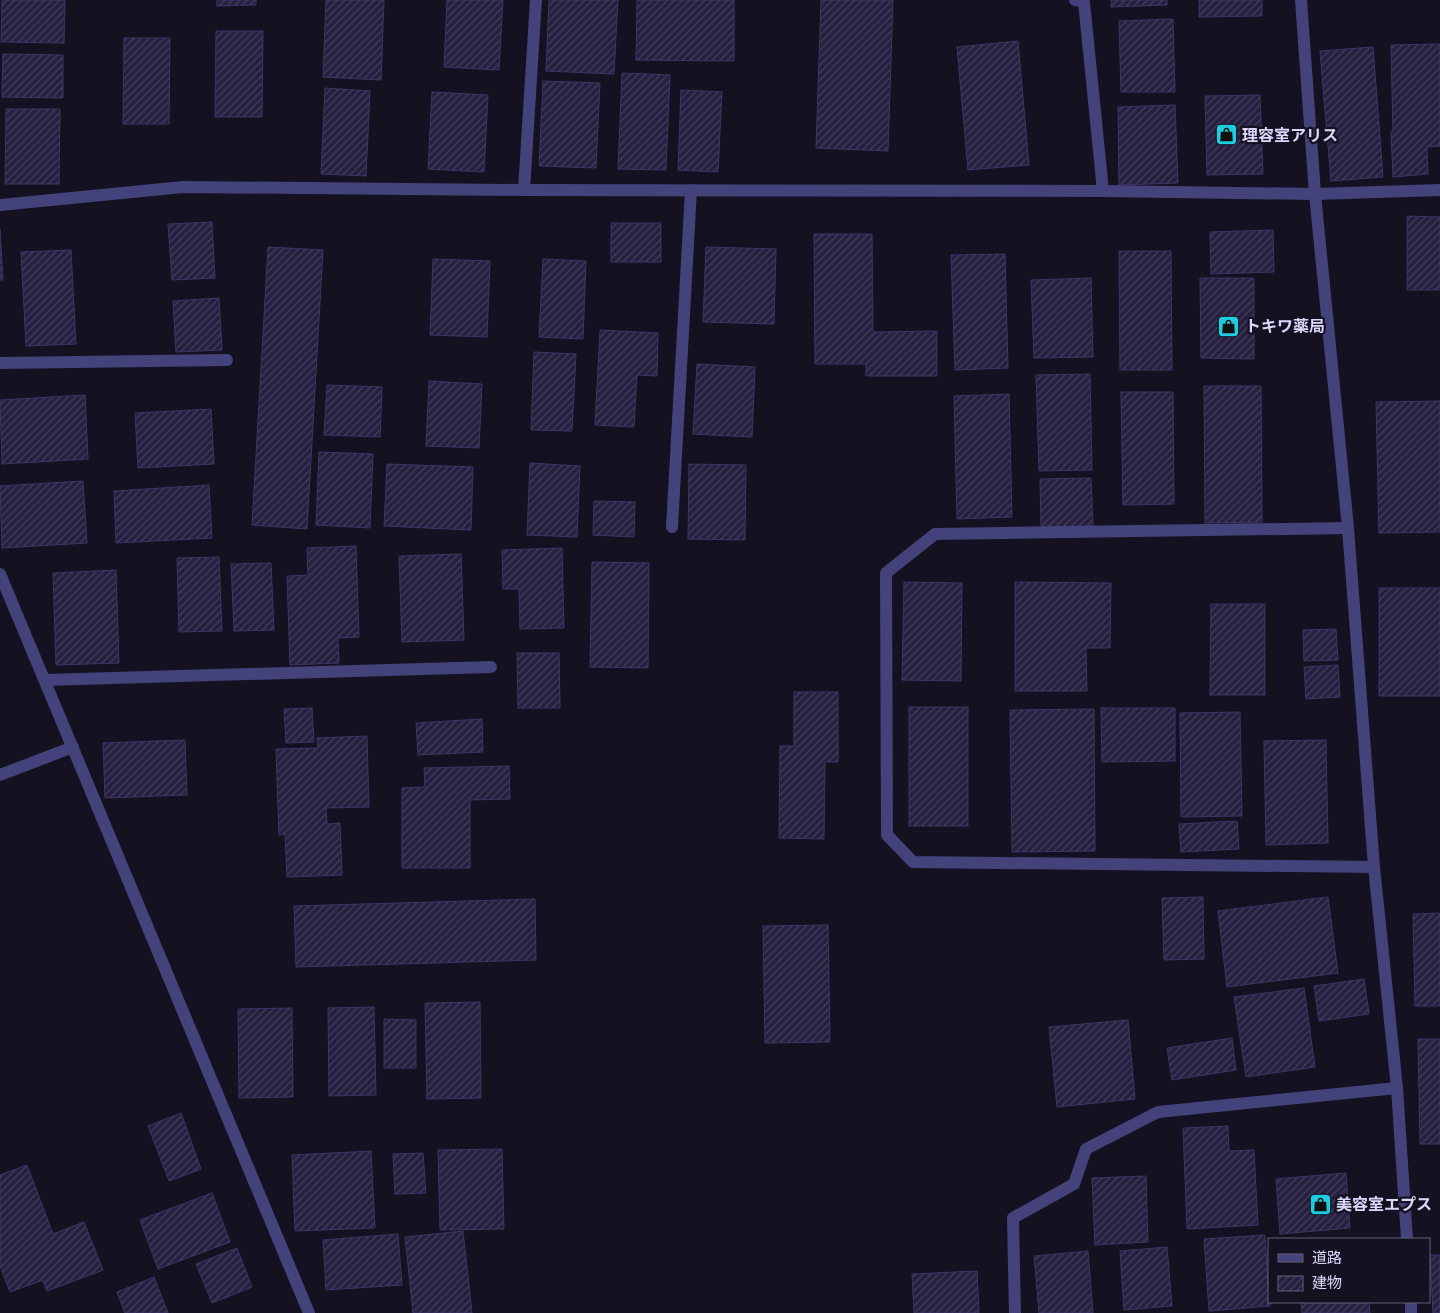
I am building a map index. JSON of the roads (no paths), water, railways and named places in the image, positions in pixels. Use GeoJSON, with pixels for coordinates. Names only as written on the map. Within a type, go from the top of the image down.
{"type":"FeatureCollection","features":[{"type":"Feature","properties":{"kind":"street"},"geometry":{"type":"LineString","coordinates":[[524,190],[536,0]]}},
{"type":"Feature","properties":{"kind":"street"},"geometry":{"type":"LineString","coordinates":[[1075,0],[1084,2],[1103,191]]}},
{"type":"Feature","properties":{"kind":"street"},"geometry":{"type":"LineString","coordinates":[[1301,0],[1316,194],[1348,528],[1374,867],[1397,1088],[1407,1238]]}},
{"type":"Feature","properties":{"kind":"street"},"geometry":{"type":"LineString","coordinates":[[0,205],[183,187],[524,190],[1103,191],[1316,194],[1440,190]]}},
{"type":"Feature","properties":{"kind":"street"},"geometry":{"type":"LineString","coordinates":[[672,526],[691,190]]}},
{"type":"Feature","properties":{"kind":"street"},"geometry":{"type":"LineString","coordinates":[[0,363],[227,360]]}},
{"type":"Feature","properties":{"kind":"street"},"geometry":{"type":"LineString","coordinates":[[1348,528],[935,534],[886,573],[888,835],[913,862],[1374,867]]}},
{"type":"Feature","properties":{"kind":"street"},"geometry":{"type":"LineString","coordinates":[[0,574],[309,1313]]}},
{"type":"Feature","properties":{"kind":"street"},"geometry":{"type":"LineString","coordinates":[[45,680],[491,666]]}},
{"type":"Feature","properties":{"kind":"street"},"geometry":{"type":"LineString","coordinates":[[0,776],[74,748]]}},
{"type":"Feature","properties":{"kind":"street"},"geometry":{"type":"LineString","coordinates":[[1015,1313],[1013,1218],[1074,1184],[1086,1149],[1158,1112],[1397,1088]]}},
{"type":"Feature","properties":{"kind":"place","name":"理容室アリス"},"geometry":{"type":"Point","coordinates":[1226,135]}},
{"type":"Feature","properties":{"kind":"place","name":"トキワ薬局"},"geometry":{"type":"Point","coordinates":[1229,326]}},
{"type":"Feature","properties":{"kind":"place","name":"美容室エプス"},"geometry":{"type":"Point","coordinates":[1320,1204]}}]}
